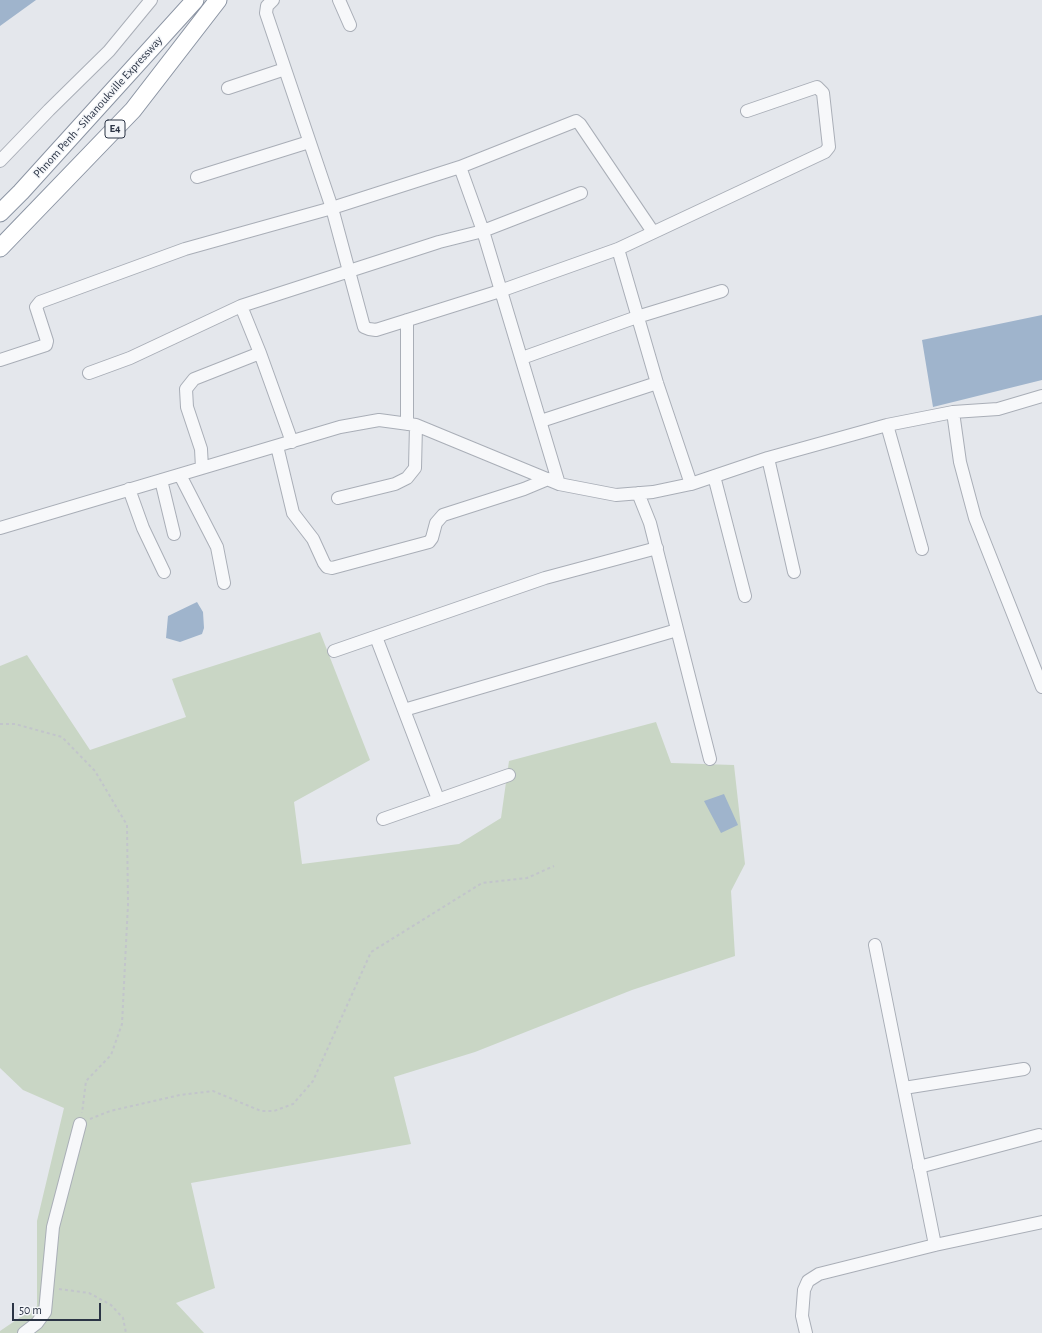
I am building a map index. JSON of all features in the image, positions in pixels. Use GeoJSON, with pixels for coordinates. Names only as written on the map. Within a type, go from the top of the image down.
{"type":"FeatureCollection","features":[{"type":"Feature","properties":{"kind":"highway","name":"Phnom Penh - Sihanoukville Expressway"},"geometry":{"type":"LineString","coordinates":[[0,213],[21,192],[195,0]]}},
{"type":"Feature","properties":{"kind":"highway","name":"Phnom Penh - Sihanoukville Expressway"},"geometry":{"type":"LineString","coordinates":[[0,248],[133,110],[218,0]]}},
{"type":"Feature","properties":{"kind":"street"},"geometry":{"type":"LineString","coordinates":[[0,161],[109,51],[151,0]]}},
{"type":"Feature","properties":{"kind":"street"},"geometry":{"type":"LineString","coordinates":[[273,0],[267,6],[266,13],[332,208],[364,326],[376,330],[500,291],[618,249],[825,152],[829,147],[823,93],[817,87],[747,111]]}},
{"type":"Feature","properties":{"kind":"street"},"geometry":{"type":"LineString","coordinates":[[338,0],[350,25]]}},
{"type":"Feature","properties":{"kind":"street"},"geometry":{"type":"LineString","coordinates":[[228,88],[285,69]]}},
{"type":"Feature","properties":{"kind":"street"},"geometry":{"type":"LineString","coordinates":[[0,360],[46,345],[47,341],[36,308],[40,302],[185,249],[332,208],[460,167],[576,121],[580,124],[653,232]]}},
{"type":"Feature","properties":{"kind":"street"},"geometry":{"type":"LineString","coordinates":[[196,177],[309,142]]}},
{"type":"Feature","properties":{"kind":"street"},"geometry":{"type":"LineString","coordinates":[[460,167],[483,231],[500,291],[541,421],[554,482]]}},
{"type":"Feature","properties":{"kind":"street"},"geometry":{"type":"LineString","coordinates":[[89,373],[130,358],[241,306],[439,242],[483,231],[581,193]]}},
{"type":"Feature","properties":{"kind":"street"},"geometry":{"type":"LineString","coordinates":[[618,249],[657,383],[691,484]]}},
{"type":"Feature","properties":{"kind":"street"},"geometry":{"type":"LineString","coordinates":[[522,358],[637,317],[722,291]]}},
{"type":"Feature","properties":{"kind":"street"},"geometry":{"type":"LineString","coordinates":[[241,306],[260,353],[292,442]]}},
{"type":"Feature","properties":{"kind":"street"},"geometry":{"type":"LineString","coordinates":[[338,498],[395,484],[407,478],[415,468],[407,320]]}},
{"type":"Feature","properties":{"kind":"street"},"geometry":{"type":"LineString","coordinates":[[202,468],[201,449],[187,407],[186,389],[194,379],[260,353]]}},
{"type":"Feature","properties":{"kind":"street"},"geometry":{"type":"LineString","coordinates":[[541,421],[657,383]]}},
{"type":"Feature","properties":{"kind":"street"},"geometry":{"type":"LineString","coordinates":[[0,528],[340,428],[379,420],[412,425],[554,482],[616,495],[638,493],[691,484],[768,458],[887,425],[953,412],[998,409],[1042,396]]}},
{"type":"Feature","properties":{"kind":"street"},"geometry":{"type":"LineString","coordinates":[[953,412],[960,462],[975,518],[1042,687]]}},
{"type":"Feature","properties":{"kind":"street"},"geometry":{"type":"LineString","coordinates":[[887,425],[922,549]]}},
{"type":"Feature","properties":{"kind":"street"},"geometry":{"type":"LineString","coordinates":[[278,446],[293,513],[313,539],[324,563],[332,568],[429,542],[432,538],[436,523],[443,515],[524,489],[554,482]]}},
{"type":"Feature","properties":{"kind":"street"},"geometry":{"type":"LineString","coordinates":[[768,458],[794,572]]}},
{"type":"Feature","properties":{"kind":"street"},"geometry":{"type":"LineString","coordinates":[[180,475],[217,547],[224,583]]}},
{"type":"Feature","properties":{"kind":"street"},"geometry":{"type":"LineString","coordinates":[[714,476],[745,596]]}},
{"type":"Feature","properties":{"kind":"street"},"geometry":{"type":"LineString","coordinates":[[161,480],[174,534]]}},
{"type":"Feature","properties":{"kind":"street"},"geometry":{"type":"LineString","coordinates":[[129,489],[143,528],[164,572]]}},
{"type":"Feature","properties":{"kind":"street"},"geometry":{"type":"LineString","coordinates":[[638,493],[650,523],[657,548],[710,759]]}},
{"type":"Feature","properties":{"kind":"street"},"geometry":{"type":"LineString","coordinates":[[334,651],[545,578],[657,548]]}},
{"type":"Feature","properties":{"kind":"street"},"geometry":{"type":"LineString","coordinates":[[404,710],[677,630]]}},
{"type":"Feature","properties":{"kind":"street"},"geometry":{"type":"LineString","coordinates":[[376,637],[438,800]]}},
{"type":"Feature","properties":{"kind":"street"},"geometry":{"type":"LineString","coordinates":[[383,819],[509,774]]}},
{"type":"Feature","properties":{"kind":"street"},"geometry":{"type":"LineString","coordinates":[[875,946],[935,1245]]}},
{"type":"Feature","properties":{"kind":"street"},"geometry":{"type":"LineString","coordinates":[[904,1088],[1024,1069]]}},
{"type":"Feature","properties":{"kind":"street"},"geometry":{"type":"LineString","coordinates":[[24,1333],[37,1323],[45,1312],[54,1227],[80,1124]]}},
{"type":"Feature","properties":{"kind":"street"},"geometry":{"type":"LineString","coordinates":[[919,1167],[1040,1135]]}},
{"type":"Feature","properties":{"kind":"street"},"geometry":{"type":"LineString","coordinates":[[806,1333],[802,1316],[804,1290],[808,1281],[819,1274],[935,1245],[1042,1222]]}},
{"type":"Feature","properties":{"kind":"path"},"geometry":{"type":"LineString","coordinates":[[0,724],[15,724],[62,737],[95,771],[127,825],[128,904],[122,1024],[111,1055],[86,1081],[80,1124]]}},
{"type":"Feature","properties":{"kind":"path"},"geometry":{"type":"LineString","coordinates":[[80,1124],[110,1111],[180,1095],[213,1091],[261,1111],[274,1111],[293,1104],[313,1081],[371,952],[482,883],[527,878],[554,866]]}},
{"type":"Feature","properties":{"kind":"path"},"geometry":{"type":"LineString","coordinates":[[48,1287],[89,1293],[111,1305],[123,1318],[126,1333]]}},
{"type":"Feature","properties":{"kind":"green space"},"geometry":{"type":"Polygon","coordinates":[[[320,632],[370,760],[294,802],[302,864],[459,844],[501,818],[509,761],[656,722],[671,763],[734,765],[745,864],[731,891],[735,956],[632,990],[475,1052],[394,1077],[411,1144],[191,1183],[215,1288],[176,1303],[204,1333],[0,1333],[0,1331],[37,1306],[37,1221],[64,1108],[23,1090],[0,1068],[0,666],[27,655],[90,750],[186,717],[172,679],[320,632]]]}},
{"type":"Feature","properties":{"kind":"water"},"geometry":{"type":"Polygon","coordinates":[[[0,0],[36,0],[0,26],[0,0]]]}},
{"type":"Feature","properties":{"kind":"water"},"geometry":{"type":"Polygon","coordinates":[[[1042,315],[1042,380],[933,407],[922,340],[1042,315]]]}},
{"type":"Feature","properties":{"kind":"water"},"geometry":{"type":"Polygon","coordinates":[[[197,602],[203,612],[204,628],[202,634],[180,642],[166,638],[168,616],[197,602]]]}},
{"type":"Feature","properties":{"kind":"water"},"geometry":{"type":"Polygon","coordinates":[[[724,794],[738,825],[721,833],[704,801],[724,794]]]}}]}
